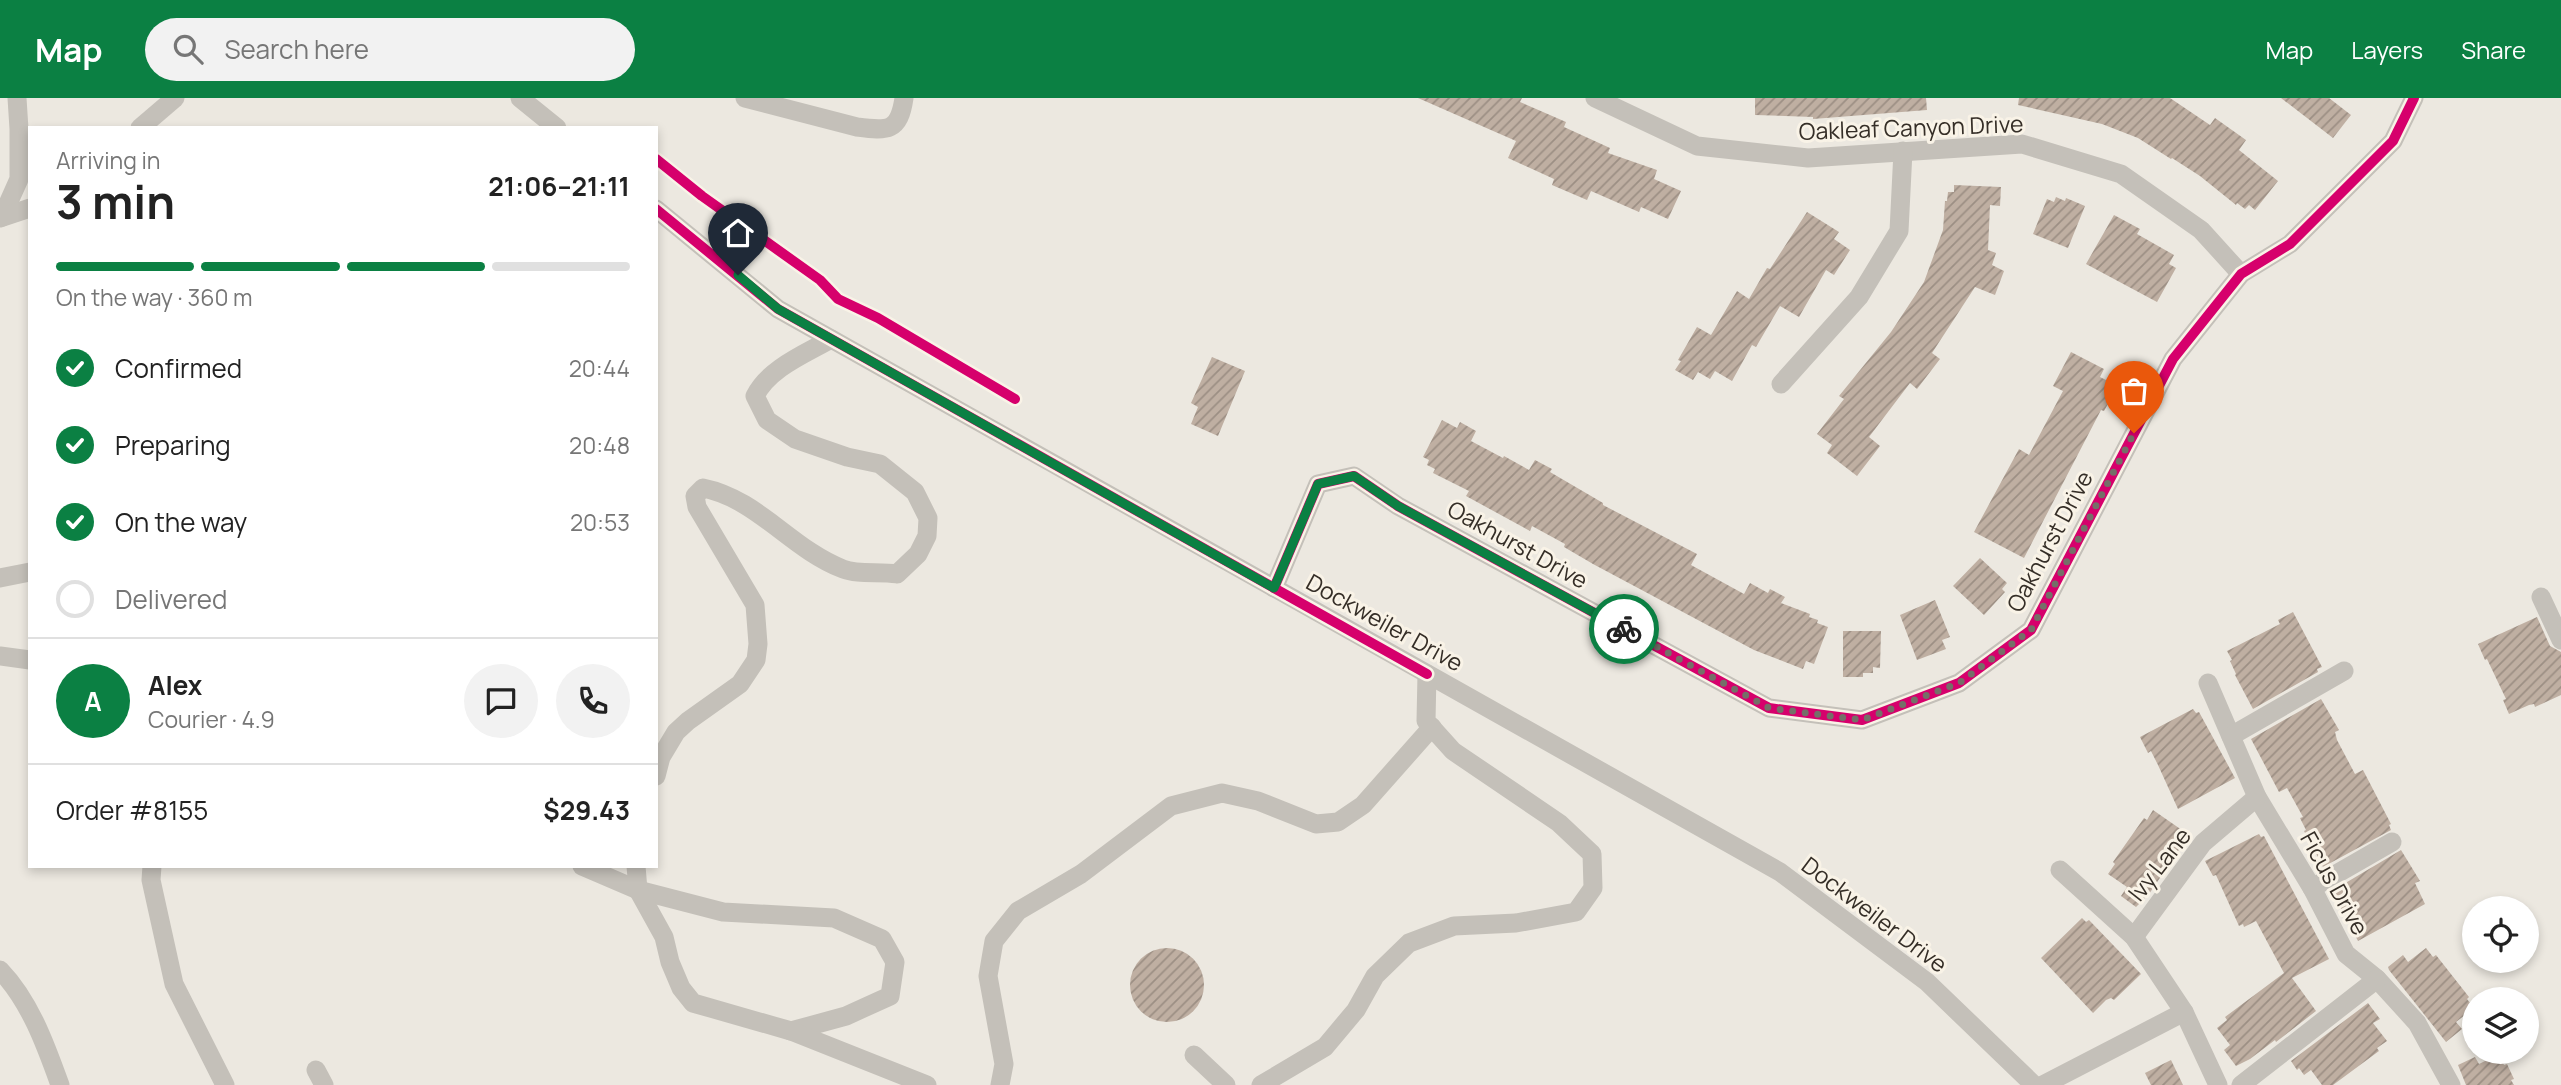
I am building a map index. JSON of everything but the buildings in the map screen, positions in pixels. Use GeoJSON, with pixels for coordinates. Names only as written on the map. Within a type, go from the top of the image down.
{"type":"FeatureCollection","features":[{"type":"Feature","properties":{"kind":"street"},"geometry":{"type":"LineString","coordinates":[[1,218],[19,179],[17,98]]}},
{"type":"Feature","properties":{"kind":"street"},"geometry":{"type":"LineString","coordinates":[[142,126],[175,98]]}},
{"type":"Feature","properties":{"kind":"street"},"geometry":{"type":"LineString","coordinates":[[520,98],[555,126]]}},
{"type":"Feature","properties":{"kind":"street"},"geometry":{"type":"LineString","coordinates":[[745,98],[857,127],[875,129],[894,125],[901,117],[904,98]]}},
{"type":"Feature","properties":{"kind":"street","name":"Oakleaf Canyon Drive"},"geometry":{"type":"LineString","coordinates":[[1595,98],[1697,146],[1808,158],[2022,145],[2121,174],[2201,230],[2241,274]]}},
{"type":"Feature","properties":{"kind":"street","name":"Oakhurst Drive"},"geometry":{"type":"LineString","coordinates":[[1274,588],[1318,484],[1354,476],[1398,506],[1769,708],[1862,720],[1959,683],[2031,630],[2173,359],[2241,274],[2290,244],[2393,141],[2414,98]]}},
{"type":"Feature","properties":{"kind":"street"},"geometry":{"type":"LineString","coordinates":[[1781,384],[1859,297],[1899,231],[1903,151]]}},
{"type":"Feature","properties":{"kind":"street"},"geometry":{"type":"LineString","coordinates":[[1,218],[28,209]]}},
{"type":"Feature","properties":{"kind":"street","name":"Dockweiler Drive"},"geometry":{"type":"LineString","coordinates":[[658,211],[778,309],[1780,872],[1927,982],[2034,1085]]}},
{"type":"Feature","properties":{"kind":"street"},"geometry":{"type":"LineString","coordinates":[[658,768],[661,757],[676,732],[740,684],[756,660],[758,644],[755,605],[697,507],[695,496],[703,488],[723,492],[742,501],[790,539],[846,570],[897,574],[918,554],[927,536],[928,518],[915,492],[880,464],[847,457],[795,439],[767,421],[755,396],[762,383],[789,363],[831,339]]}},
{"type":"Feature","properties":{"kind":"street"},"geometry":{"type":"LineString","coordinates":[[0,578],[28,572]]}},
{"type":"Feature","properties":{"kind":"street"},"geometry":{"type":"LineString","coordinates":[[2541,597],[2561,640]]}},
{"type":"Feature","properties":{"kind":"street"},"geometry":{"type":"LineString","coordinates":[[0,656],[28,660]]}},
{"type":"Feature","properties":{"kind":"street"},"geometry":{"type":"LineString","coordinates":[[2231,736],[2344,671]]}},
{"type":"Feature","properties":{"kind":"street"},"geometry":{"type":"LineString","coordinates":[[1261,1085],[1325,1047],[1356,1010],[1375,976],[1409,943],[1454,926],[1517,923],[1576,912],[1593,888],[1592,854],[1559,823],[1453,751],[1426,722],[1427,674]]}},
{"type":"Feature","properties":{"kind":"street","name":"Ficus Drive"},"geometry":{"type":"LineString","coordinates":[[2208,683],[2257,797],[2312,888],[2346,954],[2377,979],[2417,1023],[2451,1085]]}},
{"type":"Feature","properties":{"kind":"street"},"geometry":{"type":"LineString","coordinates":[[1000,1085],[1004,1064],[988,976],[995,941],[1018,911],[1081,874],[1171,806],[1222,793],[1258,801],[1316,824],[1338,821],[1363,805],[1432,727]]}},
{"type":"Feature","properties":{"kind":"street","name":"Ivy Lane"},"geometry":{"type":"LineString","coordinates":[[2134,937],[2203,843],[2257,797]]}},
{"type":"Feature","properties":{"kind":"street"},"geometry":{"type":"LineString","coordinates":[[2312,888],[2392,842]]}},
{"type":"Feature","properties":{"kind":"street"},"geometry":{"type":"LineString","coordinates":[[152,868],[150,880],[174,984],[225,1085]]}},
{"type":"Feature","properties":{"kind":"street"},"geometry":{"type":"LineString","coordinates":[[587,868],[638,890],[723,912],[834,918],[883,939],[895,962],[890,996],[846,1016],[791,1031]]}},
{"type":"Feature","properties":{"kind":"street"},"geometry":{"type":"LineString","coordinates":[[636,868],[638,890],[664,937],[670,962],[681,988],[693,1003],[791,1031],[927,1085]]}},
{"type":"Feature","properties":{"kind":"street"},"geometry":{"type":"LineString","coordinates":[[2060,870],[2134,937],[2184,1012],[2218,1085]]}},
{"type":"Feature","properties":{"kind":"street"},"geometry":{"type":"LineString","coordinates":[[0,970],[9,980],[43,1038],[60,1085]]}},
{"type":"Feature","properties":{"kind":"street"},"geometry":{"type":"LineString","coordinates":[[2241,1085],[2377,979]]}},
{"type":"Feature","properties":{"kind":"street"},"geometry":{"type":"LineString","coordinates":[[2043,1085],[2184,1012]]}},
{"type":"Feature","properties":{"kind":"street"},"geometry":{"type":"LineString","coordinates":[[1194,1055],[1226,1085]]}},
{"type":"Feature","properties":{"kind":"cycle path"},"geometry":{"type":"LineString","coordinates":[[1274,588],[1318,484],[1354,476],[1398,506],[1769,708],[1862,720],[1959,683],[2031,630],[2173,359],[2241,274],[2290,244],[2393,141],[2414,98]]}},
{"type":"Feature","properties":{"kind":"cycle path"},"geometry":{"type":"LineString","coordinates":[[658,161],[702,196],[820,280],[838,299],[878,318],[1015,399]]}},
{"type":"Feature","properties":{"kind":"cycle path"},"geometry":{"type":"LineString","coordinates":[[658,211],[778,309],[1427,674]]}},
{"type":"Feature","properties":{"kind":"way so far"},"geometry":{"type":"LineString","coordinates":[[1624,629],[1769,708],[1862,720],[1959,683],[2031,630],[2134,433]]}},
{"type":"Feature","properties":{"kind":"route"},"geometry":{"type":"LineString","coordinates":[[738,275],[778,309],[1274,588],[1318,484],[1354,476],[1398,506],[1624,629]]}}]}
